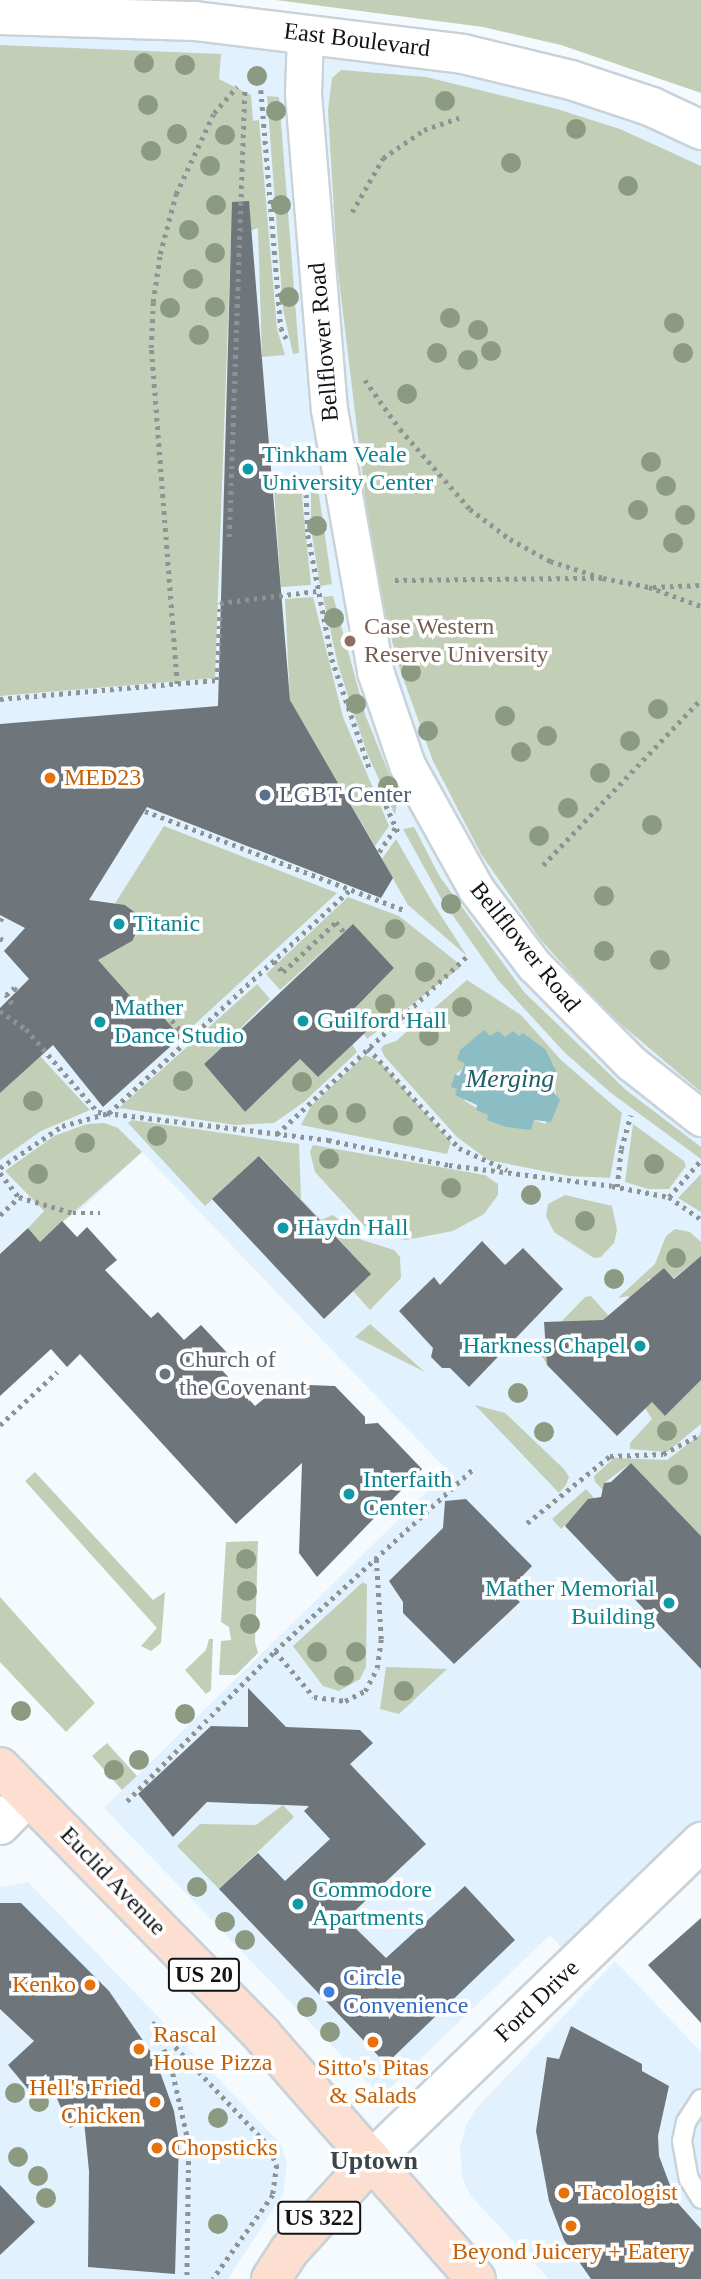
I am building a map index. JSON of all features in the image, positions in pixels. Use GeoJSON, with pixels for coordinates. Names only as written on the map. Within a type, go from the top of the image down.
{"type":"FeatureCollection","features":[{"type":"Feature","properties":{"kind":"main road","name":"Euclid Avenue"},"geometry":{"type":"LineString","coordinates":[[0,1767],[263,2036],[476,2279]]}},
{"type":"Feature","properties":{"kind":"main road","name":"US 322"},"geometry":{"type":"LineString","coordinates":[[271,2279],[305,2233],[372,2161]]}},
{"type":"Feature","properties":{"kind":"street","name":"East Boulevard"},"geometry":{"type":"LineString","coordinates":[[0,15],[195,21],[305,33],[523,66],[652,107],[701,130]]}},
{"type":"Feature","properties":{"kind":"street","name":"Bellflower Road"},"geometry":{"type":"LineString","coordinates":[[305,33],[303,94],[329,409],[375,671],[407,765],[468,878],[534,965],[631,1063],[701,1118]]}},
{"type":"Feature","properties":{"kind":"street"},"geometry":{"type":"LineString","coordinates":[[0,1825],[28,1796]]}},
{"type":"Feature","properties":{"kind":"street","name":"Ford Drive"},"geometry":{"type":"LineString","coordinates":[[372,2161],[701,1842]]}},
{"type":"Feature","properties":{"kind":"lane"},"geometry":{"type":"LineString","coordinates":[[701,2099],[686,2122],[682,2141],[689,2179],[701,2199]]}},
{"type":"Feature","properties":{"kind":"path"},"geometry":{"type":"LineString","coordinates":[[177,684],[152,359],[153,302],[160,254],[176,194],[214,113],[237,87]]}},
{"type":"Feature","properties":{"kind":"path"},"geometry":{"type":"LineString","coordinates":[[229,537],[245,88]]}},
{"type":"Feature","properties":{"kind":"path"},"geometry":{"type":"LineString","coordinates":[[352,212],[383,158],[424,130],[459,118]]}},
{"type":"Feature","properties":{"kind":"path"},"geometry":{"type":"LineString","coordinates":[[365,380],[400,429],[470,509],[510,539],[550,561],[603,578],[649,587],[701,606]]}},
{"type":"Feature","properties":{"kind":"path"},"geometry":{"type":"LineString","coordinates":[[395,580],[603,578]]}},
{"type":"Feature","properties":{"kind":"path"},"geometry":{"type":"LineString","coordinates":[[649,587],[701,585]]}},
{"type":"Feature","properties":{"kind":"path"},"geometry":{"type":"LineString","coordinates":[[0,699],[217,680],[220,603],[317,591]]}},
{"type":"Feature","properties":{"kind":"path"},"geometry":{"type":"LineString","coordinates":[[543,865],[701,699]]}},
{"type":"Feature","properties":{"kind":"path"},"geometry":{"type":"LineString","coordinates":[[145,811],[404,910]]}},
{"type":"Feature","properties":{"kind":"path"},"geometry":{"type":"LineString","coordinates":[[379,852],[396,828]]}},
{"type":"Feature","properties":{"kind":"path"},"geometry":{"type":"LineString","coordinates":[[100,1213],[73,1213],[19,1197],[0,1171],[62,1126],[108,1113],[349,891]]}},
{"type":"Feature","properties":{"kind":"path"},"geometry":{"type":"LineString","coordinates":[[274,961],[283,972],[336,922],[344,932]]}},
{"type":"Feature","properties":{"kind":"path"},"geometry":{"type":"LineString","coordinates":[[277,1134],[467,956]]}},
{"type":"Feature","properties":{"kind":"path"},"geometry":{"type":"LineString","coordinates":[[12,1004],[6,995],[15,988],[18,991]]}},
{"type":"Feature","properties":{"kind":"path"},"geometry":{"type":"LineString","coordinates":[[151,1004],[155,1001],[187,1038]]}},
{"type":"Feature","properties":{"kind":"path"},"geometry":{"type":"LineString","coordinates":[[0,1011],[26,1029],[98,1112],[277,1134],[617,1187],[669,1197],[701,1219]]}},
{"type":"Feature","properties":{"kind":"path"},"geometry":{"type":"LineString","coordinates":[[368,1048],[459,1148],[514,1173]]}},
{"type":"Feature","properties":{"kind":"path"},"geometry":{"type":"LineString","coordinates":[[617,1187],[623,1136],[631,1115]]}},
{"type":"Feature","properties":{"kind":"path"},"geometry":{"type":"LineString","coordinates":[[669,1197],[701,1160]]}},
{"type":"Feature","properties":{"kind":"path"},"geometry":{"type":"LineString","coordinates":[[0,1215],[19,1197]]}},
{"type":"Feature","properties":{"kind":"path"},"geometry":{"type":"LineString","coordinates":[[0,1425],[57,1372]]}},
{"type":"Feature","properties":{"kind":"path"},"geometry":{"type":"LineString","coordinates":[[527,1523],[610,1456],[663,1454],[701,1434]]}},
{"type":"Feature","properties":{"kind":"path"},"geometry":{"type":"LineString","coordinates":[[127,1801],[275,1651],[475,1467]]}},
{"type":"Feature","properties":{"kind":"path"},"geometry":{"type":"LineString","coordinates":[[275,1651],[314,1697],[345,1701],[365,1692],[377,1668],[381,1639],[376,1557]]}},
{"type":"Feature","properties":{"kind":"path"},"geometry":{"type":"LineString","coordinates":[[187,2279],[189,2144],[171,2065],[152,2022],[265,2142],[278,2165],[273,2195],[213,2279]]}},
{"type":"Feature","properties":{"kind":"shaded area","name":"Case Western Reserve University"},"geometry":{"type":"Polygon","coordinates":[[[0,15],[305,33],[701,130],[701,1842],[576,1964],[550,1935],[390,2088],[378,2090],[367,2082],[104,1808],[448,1471],[142,1152],[84,1207],[62,1221],[44,1212],[0,1254],[0,15]]]}},
{"type":"Feature","properties":{"kind":"shaded area"},"geometry":{"type":"Polygon","coordinates":[[[28,1882],[281,2144],[287,2164],[283,2194],[228,2279],[0,2279],[0,1887],[28,1882]]]}},
{"type":"Feature","properties":{"kind":"shaded area"},"geometry":{"type":"Polygon","coordinates":[[[615,1961],[701,2052],[701,2279],[549,2279],[470,2195],[462,2177],[460,2148],[466,2125],[476,2109],[615,1961]]]}},
{"type":"Feature","properties":{"kind":"green space"},"geometry":{"type":"Polygon","coordinates":[[[276,0],[701,0],[701,93],[561,45],[483,27],[276,0]]]}},
{"type":"Feature","properties":{"kind":"green space"},"geometry":{"type":"Polygon","coordinates":[[[0,45],[221,54],[219,79],[251,95],[253,121],[259,120],[277,329],[285,355],[262,357],[258,228],[231,238],[215,678],[0,696],[0,45]]]}},
{"type":"Feature","properties":{"kind":"green space"},"geometry":{"type":"Polygon","coordinates":[[[341,70],[426,77],[557,109],[620,129],[701,166],[701,1092],[602,1008],[540,939],[481,854],[433,761],[397,661],[373,562],[337,263],[328,110],[332,78],[341,70]]]}},
{"type":"Feature","properties":{"kind":"green space"},"geometry":{"type":"Polygon","coordinates":[[[267,96],[279,97],[299,353],[293,354],[283,309],[267,96]]]}},
{"type":"Feature","properties":{"kind":"green space"},"geometry":{"type":"Polygon","coordinates":[[[301,488],[311,585],[281,587],[274,490],[301,488]]]}},
{"type":"Feature","properties":{"kind":"green space"},"geometry":{"type":"Polygon","coordinates":[[[318,488],[332,584],[320,586],[311,528],[311,489],[318,488]]]}},
{"type":"Feature","properties":{"kind":"green space"},"geometry":{"type":"Polygon","coordinates":[[[333,596],[366,717],[398,796],[395,815],[367,753],[338,665],[323,597],[333,596]]]}},
{"type":"Feature","properties":{"kind":"green space"},"geometry":{"type":"Polygon","coordinates":[[[313,597],[343,717],[389,826],[375,846],[290,700],[285,599],[313,597]]]}},
{"type":"Feature","properties":{"kind":"green space"},"geometry":{"type":"Polygon","coordinates":[[[164,826],[337,893],[181,1037],[147,999],[139,1006],[78,938],[126,944],[136,936],[137,914],[125,905],[114,905],[164,826]]]}},
{"type":"Feature","properties":{"kind":"green space"},"geometry":{"type":"Polygon","coordinates":[[[414,827],[440,877],[524,992],[626,1090],[701,1147],[701,1159],[611,1093],[565,1053],[498,980],[442,900],[403,829],[414,827]]]}},
{"type":"Feature","properties":{"kind":"green space"},"geometry":{"type":"Polygon","coordinates":[[[396,839],[467,956],[408,905],[382,859],[396,839]]]}},
{"type":"Feature","properties":{"kind":"green space"},"geometry":{"type":"Polygon","coordinates":[[[348,897],[399,916],[462,966],[367,1039],[351,1012],[394,968],[352,925],[280,990],[266,974],[348,897]]]}},
{"type":"Feature","properties":{"kind":"green space"},"geometry":{"type":"Polygon","coordinates":[[[467,980],[521,1015],[561,1060],[622,1113],[610,1178],[569,1176],[488,1160],[457,1137],[385,1057],[381,1049],[384,1045],[396,1041],[467,980]],[[520,1036],[505,1037],[456,1074],[465,1101],[506,1126],[534,1120],[545,1124],[556,1098],[554,1065],[537,1044],[520,1036]]]}},
{"type":"Feature","properties":{"kind":"green space"},"geometry":{"type":"Polygon","coordinates":[[[257,984],[270,999],[204,1064],[245,1112],[300,1059],[318,1077],[352,1044],[357,1052],[304,1102],[274,1123],[235,1125],[119,1108],[257,984]]]}},
{"type":"Feature","properties":{"kind":"green space"},"geometry":{"type":"Polygon","coordinates":[[[25,1040],[90,1110],[41,1131],[0,1160],[0,1093],[26,1069],[25,1040]]]}},
{"type":"Feature","properties":{"kind":"green space"},"geometry":{"type":"Polygon","coordinates":[[[365,1055],[380,1062],[451,1142],[447,1154],[301,1125],[311,1106],[365,1055]]]}},
{"type":"Feature","properties":{"kind":"green space"},"geometry":{"type":"Polygon","coordinates":[[[132,1120],[299,1144],[301,1199],[321,1220],[333,1215],[362,1240],[394,1250],[400,1257],[401,1278],[370,1310],[353,1291],[370,1273],[260,1156],[205,1206],[128,1123],[132,1120]]]}},
{"type":"Feature","properties":{"kind":"green space"},"geometry":{"type":"Polygon","coordinates":[[[104,1123],[118,1128],[142,1152],[40,1242],[28,1228],[44,1211],[5,1171],[54,1136],[87,1124],[104,1123]]]}},
{"type":"Feature","properties":{"kind":"green space"},"geometry":{"type":"Polygon","coordinates":[[[633,1124],[684,1161],[686,1166],[669,1189],[648,1189],[625,1182],[633,1124]]]}},
{"type":"Feature","properties":{"kind":"green space"},"geometry":{"type":"Polygon","coordinates":[[[313,1145],[485,1175],[498,1184],[498,1195],[484,1214],[453,1231],[406,1240],[386,1237],[369,1231],[315,1172],[310,1152],[313,1145]]]}},
{"type":"Feature","properties":{"kind":"green space"},"geometry":{"type":"Polygon","coordinates":[[[701,1174],[701,1212],[678,1198],[701,1174]]]}},
{"type":"Feature","properties":{"kind":"green space"},"geometry":{"type":"Polygon","coordinates":[[[565,1195],[612,1206],[617,1230],[614,1243],[601,1257],[594,1258],[554,1232],[546,1216],[548,1204],[565,1195]]]}},
{"type":"Feature","properties":{"kind":"green space"},"geometry":{"type":"Polygon","coordinates":[[[675,1229],[690,1232],[701,1242],[701,1256],[674,1278],[664,1268],[654,1280],[648,1279],[642,1313],[628,1296],[618,1298],[655,1264],[666,1236],[675,1229]]]}},
{"type":"Feature","properties":{"kind":"green space"},"geometry":{"type":"Polygon","coordinates":[[[591,1296],[608,1315],[599,1325],[585,1321],[547,1365],[537,1347],[585,1297],[591,1296]]]}},
{"type":"Feature","properties":{"kind":"green space"},"geometry":{"type":"Polygon","coordinates":[[[370,1324],[425,1372],[355,1337],[370,1324]]]}},
{"type":"Feature","properties":{"kind":"green space"},"geometry":{"type":"Polygon","coordinates":[[[701,1380],[701,1424],[667,1452],[630,1449],[630,1443],[652,1419],[645,1408],[652,1402],[665,1416],[701,1380]]]}},
{"type":"Feature","properties":{"kind":"green space"},"geometry":{"type":"Polygon","coordinates":[[[475,1405],[505,1413],[564,1469],[569,1477],[559,1493],[475,1405]]]}},
{"type":"Feature","properties":{"kind":"green space"},"geometry":{"type":"Polygon","coordinates":[[[701,1434],[701,1536],[631,1463],[604,1483],[603,1490],[595,1482],[594,1476],[614,1458],[667,1460],[701,1434]]]}},
{"type":"Feature","properties":{"kind":"green space"},"geometry":{"type":"Polygon","coordinates":[[[35,1472],[153,1600],[165,1592],[161,1643],[151,1651],[141,1646],[157,1628],[25,1481],[35,1472]]]}},
{"type":"Feature","properties":{"kind":"green space"},"geometry":{"type":"Polygon","coordinates":[[[586,1489],[594,1498],[561,1529],[552,1519],[586,1489]]]}},
{"type":"Feature","properties":{"kind":"green space"},"geometry":{"type":"Polygon","coordinates":[[[258,1541],[255,1642],[258,1653],[236,1675],[219,1675],[221,1641],[231,1640],[229,1627],[221,1622],[226,1542],[258,1541]]]}},
{"type":"Feature","properties":{"kind":"green space"},"geometry":{"type":"Polygon","coordinates":[[[363,1582],[367,1585],[366,1667],[360,1679],[339,1691],[323,1686],[293,1646],[363,1582]]]}},
{"type":"Feature","properties":{"kind":"green space"},"geometry":{"type":"Polygon","coordinates":[[[0,1597],[95,1703],[66,1732],[0,1662],[0,1597]]]}},
{"type":"Feature","properties":{"kind":"green space"},"geometry":{"type":"Polygon","coordinates":[[[209,1639],[213,1639],[211,1690],[206,1694],[185,1670],[206,1650],[209,1639]]]}},
{"type":"Feature","properties":{"kind":"green space"},"geometry":{"type":"Polygon","coordinates":[[[386,1667],[447,1669],[399,1714],[380,1709],[386,1667]]]}},
{"type":"Feature","properties":{"kind":"green space"},"geometry":{"type":"Polygon","coordinates":[[[107,1743],[137,1776],[122,1790],[92,1756],[107,1743]]]}},
{"type":"Feature","properties":{"kind":"green space"},"geometry":{"type":"Polygon","coordinates":[[[283,1805],[294,1817],[219,1889],[177,1846],[200,1824],[256,1825],[283,1805]]]}},
{"type":"Feature","properties":{"kind":"water","name":"Merging"},"geometry":{"type":"Polygon","coordinates":[[[484,1030],[490,1036],[498,1031],[505,1037],[513,1031],[519,1036],[523,1033],[545,1049],[556,1070],[554,1093],[560,1100],[551,1122],[534,1120],[531,1130],[506,1127],[487,1120],[488,1115],[476,1110],[477,1105],[455,1095],[457,1089],[451,1087],[455,1074],[459,1076],[465,1064],[457,1059],[460,1050],[484,1030]]]}},
{"type":"Feature","properties":{"kind":"building","name":"Tinkham Veale University Center"},"geometry":{"type":"Polygon","coordinates":[[[249,201],[290,700],[393,878],[381,898],[147,807],[89,900],[125,905],[137,914],[140,927],[132,941],[98,960],[139,1006],[147,999],[181,1037],[103,1107],[53,1045],[0,1093],[0,1008],[29,979],[4,951],[25,928],[0,915],[0,724],[218,706],[232,202],[249,201]]]}},
{"type":"Feature","properties":{"kind":"building","name":"Guilford Hall"},"geometry":{"type":"Polygon","coordinates":[[[353,924],[394,968],[351,1012],[367,1031],[318,1077],[300,1059],[245,1112],[204,1064],[353,924]]]}},
{"type":"Feature","properties":{"kind":"building","name":"Haydn Hall"},"geometry":{"type":"Polygon","coordinates":[[[259,1156],[371,1274],[324,1319],[212,1199],[259,1156]]]}},
{"type":"Feature","properties":{"kind":"building","name":"Church of the Covenant"},"geometry":{"type":"Polygon","coordinates":[[[62,1221],[77,1237],[87,1227],[117,1260],[105,1270],[151,1318],[158,1312],[184,1340],[201,1325],[231,1357],[219,1367],[255,1406],[282,1384],[335,1386],[365,1417],[365,1424],[378,1423],[422,1469],[317,1577],[299,1553],[302,1463],[236,1524],[80,1354],[67,1367],[51,1349],[0,1396],[0,1254],[28,1228],[40,1242],[62,1221]]]}},
{"type":"Feature","properties":{"kind":"building"},"geometry":{"type":"Polygon","coordinates":[[[482,1241],[505,1265],[523,1248],[563,1289],[469,1387],[450,1368],[442,1368],[431,1357],[433,1348],[399,1311],[434,1277],[440,1285],[482,1241]]]}},
{"type":"Feature","properties":{"kind":"building","name":"Harkness Chapel"},"geometry":{"type":"Polygon","coordinates":[[[701,1256],[701,1380],[665,1416],[652,1402],[617,1436],[547,1365],[544,1322],[603,1320],[664,1268],[674,1279],[701,1256]]]}},
{"type":"Feature","properties":{"kind":"building","name":"Mather Memorial Building"},"geometry":{"type":"Polygon","coordinates":[[[631,1463],[701,1536],[701,1669],[565,1526],[588,1499],[601,1497],[604,1483],[611,1482],[631,1463]]]}},
{"type":"Feature","properties":{"kind":"building"},"geometry":{"type":"Polygon","coordinates":[[[466,1499],[532,1566],[508,1591],[520,1602],[454,1664],[403,1613],[403,1602],[389,1581],[443,1528],[445,1501],[466,1499]]]}},
{"type":"Feature","properties":{"kind":"building","name":"Commodore Apartments"},"geometry":{"type":"Polygon","coordinates":[[[248,1688],[286,1727],[360,1730],[373,1743],[350,1764],[426,1844],[346,1919],[386,1958],[465,1886],[515,1940],[386,2064],[219,1889],[258,1853],[285,1881],[330,1839],[304,1811],[309,1806],[207,1802],[173,1837],[138,1794],[211,1726],[248,1727],[248,1688]]]}},
{"type":"Feature","properties":{"kind":"building"},"geometry":{"type":"Polygon","coordinates":[[[0,1903],[21,1903],[109,1991],[155,2058],[174,2111],[179,2142],[175,2274],[88,2267],[89,2171],[84,2121],[70,2128],[46,2074],[28,2089],[8,2065],[34,2041],[0,2009],[0,1903]]]}},
{"type":"Feature","properties":{"kind":"building"},"geometry":{"type":"Polygon","coordinates":[[[701,1918],[701,2023],[648,1965],[701,1918]]]}},
{"type":"Feature","properties":{"kind":"building"},"geometry":{"type":"Polygon","coordinates":[[[571,2026],[642,2064],[642,2071],[669,2086],[658,2136],[659,2156],[676,2201],[701,2229],[701,2279],[591,2279],[564,2240],[549,2201],[536,2131],[547,2057],[559,2059],[571,2026]]]}},
{"type":"Feature","properties":{"kind":"building"},"geometry":{"type":"Polygon","coordinates":[[[0,2185],[35,2222],[0,2255],[0,2185]]]}},
{"type":"Feature","properties":{"kind":"place","name":"Tinkham Veale University Center"},"geometry":{"type":"Point","coordinates":[248,469]}},
{"type":"Feature","properties":{"kind":"place","name":"Case Western Reserve University"},"geometry":{"type":"Point","coordinates":[350,641]}},
{"type":"Feature","properties":{"kind":"place","name":"MED23"},"geometry":{"type":"Point","coordinates":[50,778]}},
{"type":"Feature","properties":{"kind":"place","name":"LGBT Center"},"geometry":{"type":"Point","coordinates":[265,795]}},
{"type":"Feature","properties":{"kind":"place","name":"Titanic"},"geometry":{"type":"Point","coordinates":[119,924]}},
{"type":"Feature","properties":{"kind":"place","name":"Guilford Hall"},"geometry":{"type":"Point","coordinates":[303,1021]}},
{"type":"Feature","properties":{"kind":"place","name":"Mather Dance Studio"},"geometry":{"type":"Point","coordinates":[100,1022]}},
{"type":"Feature","properties":{"kind":"place","name":"Haydn Hall"},"geometry":{"type":"Point","coordinates":[283,1228]}},
{"type":"Feature","properties":{"kind":"place","name":"Harkness Chapel"},"geometry":{"type":"Point","coordinates":[640,1346]}},
{"type":"Feature","properties":{"kind":"place","name":"Church of the Covenant"},"geometry":{"type":"Point","coordinates":[165,1374]}},
{"type":"Feature","properties":{"kind":"place","name":"Interfaith Center"},"geometry":{"type":"Point","coordinates":[349,1494]}},
{"type":"Feature","properties":{"kind":"place","name":"Mather Memorial Building"},"geometry":{"type":"Point","coordinates":[669,1603]}},
{"type":"Feature","properties":{"kind":"place","name":"Commodore Apartments"},"geometry":{"type":"Point","coordinates":[298,1904]}},
{"type":"Feature","properties":{"kind":"place","name":"Kenko"},"geometry":{"type":"Point","coordinates":[90,1985]}},
{"type":"Feature","properties":{"kind":"place","name":"Circle Convenience"},"geometry":{"type":"Point","coordinates":[329,1992]}},
{"type":"Feature","properties":{"kind":"place","name":"Sitto's Pitas & Salads"},"geometry":{"type":"Point","coordinates":[373,2042]}},
{"type":"Feature","properties":{"kind":"place","name":"Rascal House Pizza"},"geometry":{"type":"Point","coordinates":[139,2049]}},
{"type":"Feature","properties":{"kind":"place","name":"Hell's Fried Chicken"},"geometry":{"type":"Point","coordinates":[155,2102]}},
{"type":"Feature","properties":{"kind":"place","name":"Chopsticks"},"geometry":{"type":"Point","coordinates":[157,2148]}},
{"type":"Feature","properties":{"kind":"place","name":"Tacologist"},"geometry":{"type":"Point","coordinates":[564,2193]}},
{"type":"Feature","properties":{"kind":"place","name":"Beyond Juicery + Eatery"},"geometry":{"type":"Point","coordinates":[571,2226]}},
{"type":"Feature","properties":{"kind":"district","name":"Uptown"},"geometry":{"type":"Point","coordinates":[374,2161]}}]}
